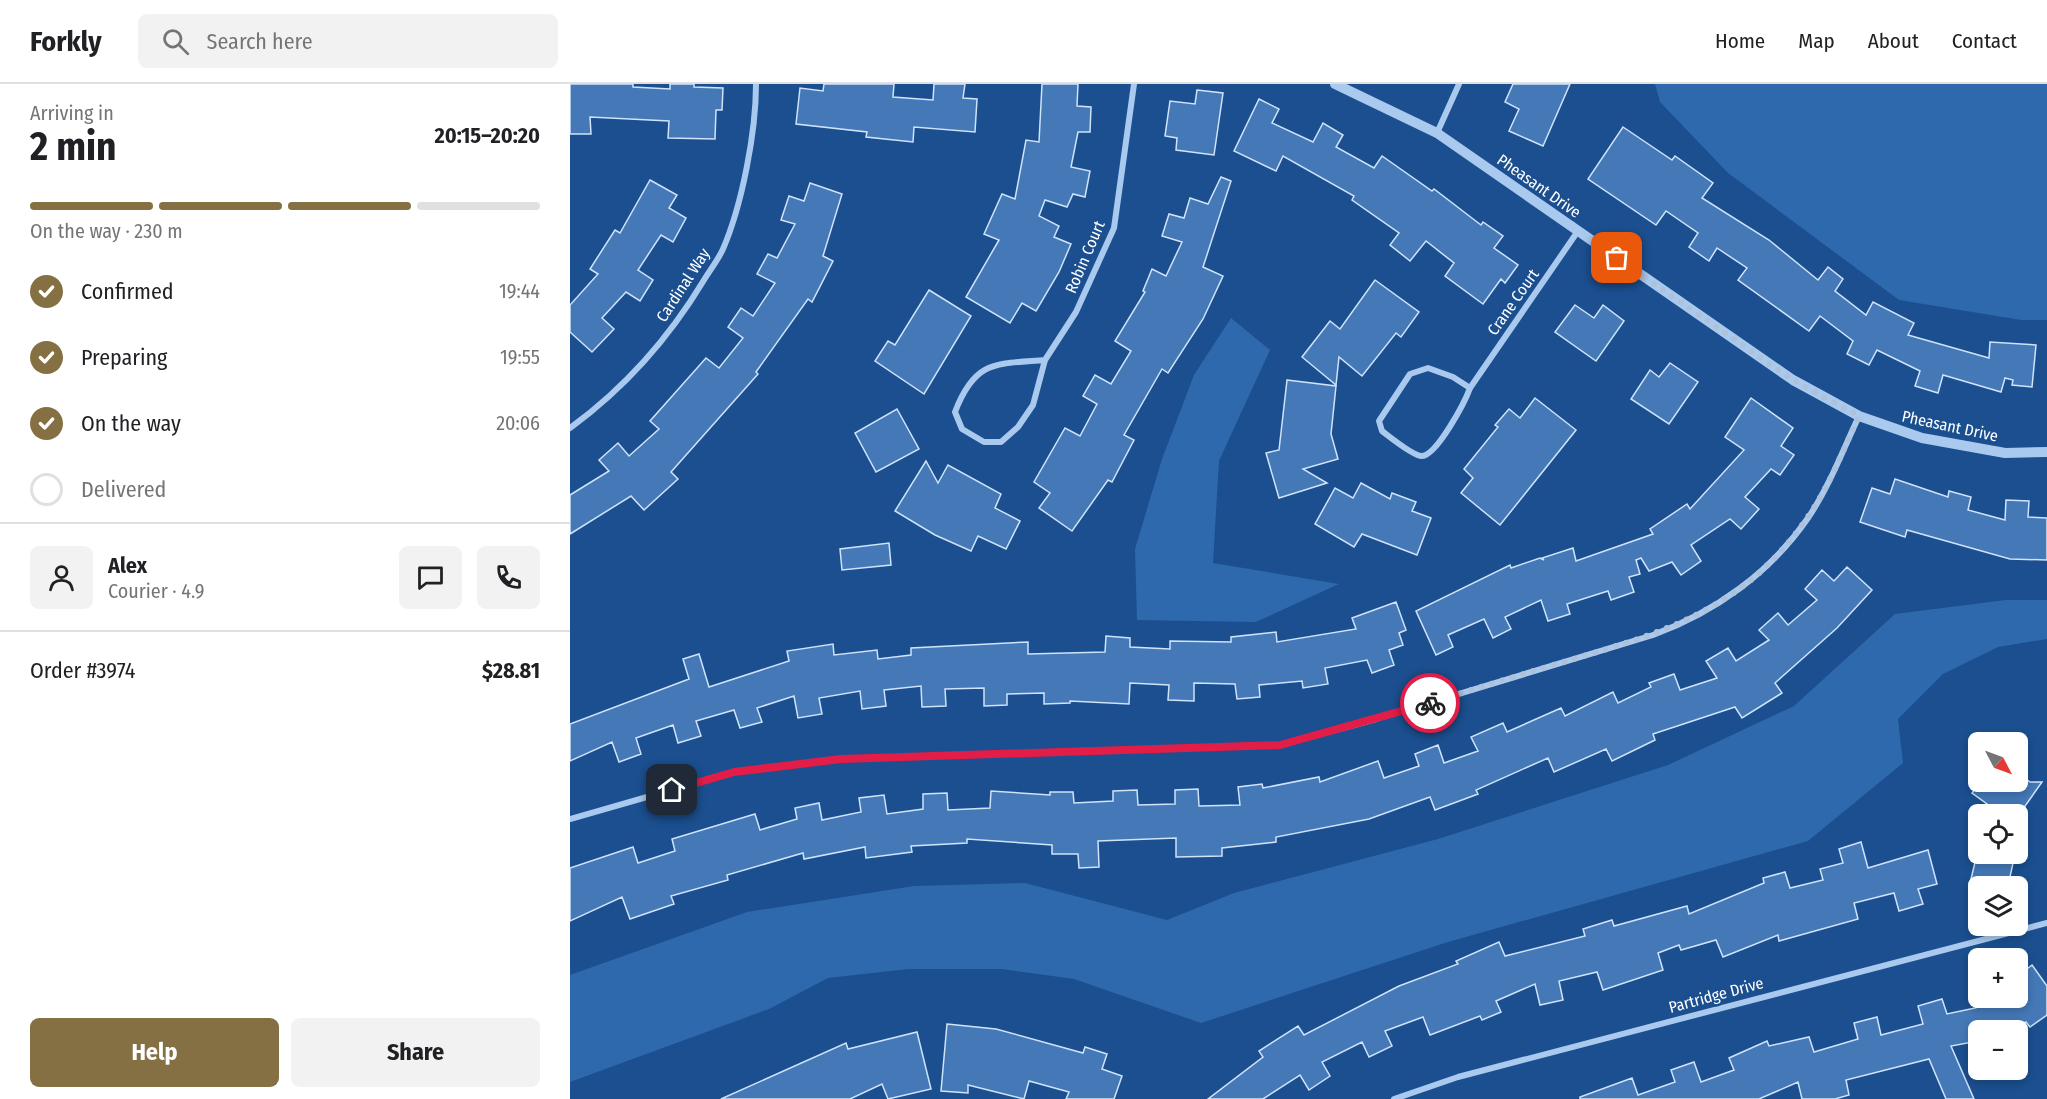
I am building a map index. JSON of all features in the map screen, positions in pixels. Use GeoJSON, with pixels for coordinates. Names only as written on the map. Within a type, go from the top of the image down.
{"type":"FeatureCollection","features":[{"type":"Feature","properties":{"kind":"street","name":"Cardinal Way"},"geometry":{"type":"LineString","coordinates":[[570,428],[607,399],[651,355],[685,312],[723,249],[746,170],[756,84]]}},
{"type":"Feature","properties":{"kind":"street","name":"Robin Court"},"geometry":{"type":"LineString","coordinates":[[1045,360],[996,364],[973,376],[963,391],[955,412],[962,429],[984,442],[1001,442],[1017,427],[1033,405],[1045,360],[1076,312],[1114,228],[1134,84]]}},
{"type":"Feature","properties":{"kind":"street","name":"Pheasant Drive"},"geometry":{"type":"LineString","coordinates":[[1335,84],[1437,133],[1793,380],[1859,416],[1922,438],[2005,453],[2047,452]]}},
{"type":"Feature","properties":{"kind":"street"},"geometry":{"type":"LineString","coordinates":[[1437,133],[1459,84]]}},
{"type":"Feature","properties":{"kind":"street","name":"Crane Court"},"geometry":{"type":"LineString","coordinates":[[1470,388],[1428,368],[1415,371],[1405,380],[1383,411],[1379,426],[1382,431],[1417,455],[1427,454],[1461,409],[1470,388],[1578,231]]}},
{"type":"Feature","properties":{"kind":"street"},"geometry":{"type":"LineString","coordinates":[[570,819],[734,772],[841,759],[1280,745],[1376,719],[1653,635],[1714,606],[1773,560],[1813,509],[1859,416]]}},
{"type":"Feature","properties":{"kind":"street","name":"Partridge Drive"},"geometry":{"type":"LineString","coordinates":[[1394,1099],[1458,1077],[2047,923]]}},
{"type":"Feature","properties":{"kind":"shaded area"},"geometry":{"type":"Polygon","coordinates":[[[1655,84],[2047,84],[2047,320],[2021,320],[1899,300],[1728,173],[1660,102],[1655,84]]]}},
{"type":"Feature","properties":{"kind":"shaded area"},"geometry":{"type":"Polygon","coordinates":[[[1231,318],[1270,350],[1219,461],[1213,563],[1339,584],[1256,622],[1137,620],[1135,549],[1162,459],[1194,375],[1231,318]]]}},
{"type":"Feature","properties":{"kind":"shaded area"},"geometry":{"type":"Polygon","coordinates":[[[2006,600],[2047,600],[2047,639],[1998,647],[1943,674],[1898,719],[1903,763],[1808,841],[1448,942],[1201,1023],[1074,979],[1001,969],[908,969],[828,978],[769,1009],[570,1082],[570,975],[747,912],[914,886],[1025,883],[1167,920],[1234,893],[1438,839],[1668,765],[1794,706],[1895,614],[2006,600]]]}},
{"type":"Feature","properties":{"kind":"building"},"geometry":{"type":"Polygon","coordinates":[[[570,84],[633,84],[633,87],[670,89],[670,84],[694,84],[694,87],[723,88],[722,110],[716,110],[715,139],[668,138],[669,121],[590,117],[591,134],[570,134],[570,84]]]}},
{"type":"Feature","properties":{"kind":"building"},"geometry":{"type":"Polygon","coordinates":[[[824,84],[894,84],[893,97],[933,100],[934,84],[965,84],[963,98],[977,99],[975,132],[914,127],[913,142],[866,137],[867,132],[796,124],[800,88],[823,91],[824,84]]]}},
{"type":"Feature","properties":{"kind":"building"},"geometry":{"type":"Polygon","coordinates":[[[1042,84],[1078,84],[1077,106],[1091,107],[1090,132],[1078,132],[1071,167],[1090,171],[1085,197],[1073,194],[1067,207],[1045,200],[1039,216],[1059,226],[1054,237],[1071,244],[1059,272],[1036,311],[1022,303],[1010,323],[966,297],[999,240],[984,234],[1002,194],[1015,199],[1026,140],[1039,142],[1042,84]]]}},
{"type":"Feature","properties":{"kind":"building"},"geometry":{"type":"Polygon","coordinates":[[[1513,84],[1570,84],[1543,146],[1509,131],[1519,109],[1505,102],[1513,84]]]}},
{"type":"Feature","properties":{"kind":"building"},"geometry":{"type":"Polygon","coordinates":[[[1197,90],[1223,93],[1214,155],[1176,150],[1177,138],[1165,136],[1170,101],[1195,104],[1197,90]]]}},
{"type":"Feature","properties":{"kind":"building"},"geometry":{"type":"Polygon","coordinates":[[[1259,99],[1279,109],[1272,123],[1313,142],[1323,123],[1343,135],[1336,147],[1374,168],[1382,156],[1432,191],[1434,189],[1481,225],[1483,222],[1503,236],[1494,248],[1518,265],[1505,283],[1501,279],[1483,304],[1445,276],[1454,263],[1426,241],[1410,261],[1390,245],[1399,233],[1352,200],[1354,196],[1283,156],[1276,171],[1234,151],[1259,99]]]}},
{"type":"Feature","properties":{"kind":"building"},"geometry":{"type":"Polygon","coordinates":[[[1623,127],[1672,160],[1675,156],[1713,183],[1702,198],[1769,240],[1818,280],[1828,267],[1843,279],[1835,291],[1866,315],[1873,302],[1914,323],[1908,335],[1989,358],[1990,342],[2036,345],[2032,387],[2012,385],[2013,380],[2005,378],[2001,392],[1943,375],[1938,393],[1915,386],[1920,371],[1877,350],[1869,365],[1847,354],[1853,341],[1820,316],[1809,331],[1738,280],[1747,268],[1717,248],[1709,261],[1689,247],[1698,233],[1666,211],[1656,225],[1588,179],[1623,127]]]}},
{"type":"Feature","properties":{"kind":"building"},"geometry":{"type":"Polygon","coordinates":[[[1221,177],[1231,181],[1203,267],[1223,276],[1203,319],[1168,373],[1162,369],[1124,435],[1134,440],[1112,482],[1108,480],[1072,531],[1039,508],[1050,493],[1034,482],[1065,428],[1080,436],[1097,404],[1083,396],[1095,375],[1111,384],[1131,351],[1115,341],[1145,292],[1143,291],[1152,269],[1166,276],[1182,242],[1162,236],[1169,214],[1184,218],[1190,198],[1208,204],[1221,177]]]}},
{"type":"Feature","properties":{"kind":"building"},"geometry":{"type":"Polygon","coordinates":[[[650,180],[677,195],[669,208],[686,218],[673,242],[661,235],[638,270],[653,280],[640,301],[626,292],[602,318],[614,329],[592,352],[570,332],[570,305],[598,274],[590,269],[615,230],[620,233],[650,180]]]}},
{"type":"Feature","properties":{"kind":"building"},"geometry":{"type":"Polygon","coordinates":[[[810,183],[842,194],[823,256],[833,261],[812,302],[808,299],[756,372],[758,374],[671,472],[678,479],[644,510],[631,496],[570,534],[570,495],[609,471],[599,460],[618,443],[629,456],[659,429],[650,421],[706,358],[719,368],[743,338],[728,327],[741,308],[753,316],[775,283],[757,274],[768,254],[777,258],[795,224],[781,220],[789,196],[804,201],[810,183]]]}},
{"type":"Feature","properties":{"kind":"building"},"geometry":{"type":"Polygon","coordinates":[[[1375,280],[1419,312],[1401,337],[1396,333],[1362,376],[1339,357],[1336,385],[1302,357],[1330,321],[1340,329],[1375,280]]]}},
{"type":"Feature","properties":{"kind":"building"},"geometry":{"type":"Polygon","coordinates":[[[929,290],[971,316],[924,394],[875,361],[888,341],[895,345],[929,290]]]}},
{"type":"Feature","properties":{"kind":"building"},"geometry":{"type":"Polygon","coordinates":[[[1575,305],[1594,318],[1603,305],[1624,321],[1596,361],[1555,332],[1575,305]]]}},
{"type":"Feature","properties":{"kind":"building"},"geometry":{"type":"Polygon","coordinates":[[[1670,363],[1698,382],[1669,424],[1631,399],[1650,370],[1659,377],[1670,363]]]}},
{"type":"Feature","properties":{"kind":"building"},"geometry":{"type":"Polygon","coordinates":[[[1287,380],[1336,386],[1331,434],[1338,459],[1303,469],[1327,483],[1279,498],[1266,453],[1279,450],[1287,380]]]}},
{"type":"Feature","properties":{"kind":"building"},"geometry":{"type":"Polygon","coordinates":[[[1535,398],[1576,430],[1500,525],[1461,493],[1473,478],[1464,469],[1498,427],[1495,425],[1509,409],[1520,418],[1535,398]]]}},
{"type":"Feature","properties":{"kind":"building"},"geometry":{"type":"Polygon","coordinates":[[[1751,398],[1793,428],[1781,446],[1794,455],[1780,475],[1771,469],[1745,497],[1759,509],[1741,529],[1730,519],[1691,545],[1701,561],[1681,575],[1672,562],[1649,571],[1641,558],[1636,560],[1640,574],[1629,577],[1634,592],[1611,600],[1608,591],[1567,604],[1570,614],[1548,621],[1541,600],[1505,617],[1511,629],[1493,638],[1484,619],[1448,635],[1453,647],[1436,655],[1416,611],[1510,565],[1511,568],[1540,558],[1544,560],[1542,558],[1573,548],[1576,561],[1653,534],[1650,529],[1687,504],[1690,509],[1744,450],[1725,437],[1751,398]]]}},
{"type":"Feature","properties":{"kind":"building"},"geometry":{"type":"Polygon","coordinates":[[[897,409],[919,449],[876,472],[855,433],[897,409]]]}},
{"type":"Feature","properties":{"kind":"building"},"geometry":{"type":"Polygon","coordinates":[[[926,461],[938,483],[948,465],[1001,494],[995,508],[1020,521],[1006,549],[978,536],[971,551],[935,535],[895,511],[926,461]]]}},
{"type":"Feature","properties":{"kind":"building"},"geometry":{"type":"Polygon","coordinates":[[[1895,479],[1948,497],[1949,491],[1971,497],[1968,510],[2005,520],[2006,500],[2029,501],[2028,517],[2047,518],[2047,560],[2010,559],[1907,530],[1905,537],[1860,522],[1872,488],[1890,494],[1895,479]]]}},
{"type":"Feature","properties":{"kind":"building"},"geometry":{"type":"Polygon","coordinates":[[[1361,483],[1390,499],[1392,493],[1416,502],[1412,511],[1431,518],[1417,555],[1362,534],[1354,547],[1315,524],[1335,488],[1353,498],[1361,483]]]}},
{"type":"Feature","properties":{"kind":"building"},"geometry":{"type":"Polygon","coordinates":[[[889,543],[891,565],[842,570],[840,549],[889,543]]]}},
{"type":"Feature","properties":{"kind":"building"},"geometry":{"type":"Polygon","coordinates":[[[1847,567],[1872,590],[1837,628],[1775,683],[1782,693],[1742,718],[1735,707],[1653,734],[1655,740],[1612,761],[1606,749],[1554,772],[1548,758],[1476,790],[1478,794],[1435,810],[1430,797],[1369,819],[1276,837],[1276,842],[1222,848],[1222,856],[1176,857],[1176,838],[1098,841],[1099,867],[1079,868],[1078,854],[1052,854],[1052,845],[967,839],[967,843],[911,846],[912,852],[866,858],[865,847],[804,859],[803,853],[727,875],[728,880],[671,896],[674,904],[630,919],[622,897],[570,921],[570,868],[633,847],[638,863],[675,851],[672,839],[755,814],[760,830],[797,819],[795,808],[819,803],[822,820],[861,812],[859,798],[884,795],[887,814],[923,809],[923,794],[947,793],[948,810],[990,808],[991,791],[1050,795],[1050,792],[1073,792],[1074,803],[1113,801],[1113,791],[1137,790],[1138,805],[1175,804],[1175,790],[1198,789],[1199,806],[1240,805],[1238,787],[1262,784],[1263,788],[1319,777],[1320,782],[1378,761],[1384,778],[1419,766],[1415,754],[1438,745],[1444,763],[1478,751],[1471,737],[1503,723],[1507,732],[1561,708],[1565,716],[1613,692],[1618,703],[1651,687],[1649,683],[1674,674],[1680,690],[1717,678],[1706,661],[1728,648],[1736,661],[1769,640],[1759,630],[1778,613],[1788,625],[1817,600],[1805,589],[1822,570],[1834,581],[1847,567]]]}},
{"type":"Feature","properties":{"kind":"building"},"geometry":{"type":"Polygon","coordinates":[[[1396,602],[1406,630],[1399,633],[1403,645],[1389,650],[1394,665],[1372,673],[1367,660],[1325,668],[1328,684],[1303,688],[1302,681],[1259,685],[1260,697],[1237,699],[1235,684],[1194,683],[1194,701],[1168,700],[1169,685],[1130,683],[1129,704],[1070,701],[1070,703],[1044,704],[1044,693],[1007,694],[1007,705],[984,706],[984,688],[945,689],[946,706],[922,707],[921,686],[884,690],[886,706],[862,709],[860,691],[819,698],[822,714],[798,718],[794,696],[757,708],[762,722],[740,728],[734,710],[696,721],[701,736],[678,743],[673,725],[636,738],[641,754],[619,762],[612,742],[570,761],[570,724],[689,679],[683,659],[699,654],[709,687],[789,661],[787,651],[833,644],[834,655],[877,650],[878,659],[911,655],[911,648],[1028,642],[1028,654],[1105,652],[1106,636],[1130,638],[1130,647],[1170,649],[1170,641],[1231,642],[1231,637],[1276,632],[1277,642],[1356,629],[1352,618],[1396,602]]]}},
{"type":"Feature","properties":{"kind":"building"},"geometry":{"type":"Polygon","coordinates":[[[2028,780],[2042,782],[2026,804],[1987,804],[1972,793],[2028,792],[2028,780]]]}},
{"type":"Feature","properties":{"kind":"building"},"geometry":{"type":"Polygon","coordinates":[[[1861,842],[1868,868],[1928,850],[1937,884],[1918,889],[1923,904],[1899,911],[1894,893],[1854,903],[1858,919],[1779,941],[1778,935],[1723,957],[1716,940],[1681,950],[1679,945],[1658,953],[1663,970],[1603,990],[1597,972],[1559,981],[1563,1000],[1540,1005],[1535,984],[1496,1001],[1501,1012],[1482,1020],[1480,1016],[1430,1035],[1423,1017],[1385,1031],[1392,1046],[1369,1057],[1362,1042],[1322,1062],[1330,1076],[1309,1090],[1300,1075],[1263,1099],[1208,1099],[1263,1057],[1259,1051],[1298,1026],[1304,1035],[1399,986],[1458,964],[1456,961],[1499,942],[1505,956],[1585,936],[1583,929],[1612,920],[1614,926],[1687,906],[1689,914],[1764,883],[1763,878],[1785,872],[1790,888],[1823,880],[1820,869],[1843,863],[1839,849],[1861,842]]]}},
{"type":"Feature","properties":{"kind":"building"},"geometry":{"type":"Polygon","coordinates":[[[1975,864],[2013,864],[2010,876],[1972,876],[1975,864]]]}},
{"type":"Feature","properties":{"kind":"building"},"geometry":{"type":"Polygon","coordinates":[[[2032,965],[2047,986],[2047,1015],[2030,1027],[2028,1020],[1968,1020],[1968,1043],[1951,1046],[1974,1099],[1946,1099],[1929,1059],[1846,1080],[1849,1095],[1835,1099],[1802,1099],[1798,1082],[1759,1099],[1580,1099],[1580,1097],[1632,1078],[1638,1095],[1675,1082],[1671,1070],[1694,1062],[1701,1082],[1734,1070],[1729,1058],[1767,1041],[1769,1046],[1809,1037],[1814,1052],[1858,1039],[1854,1023],[1877,1017],[1881,1035],[1923,1024],[1918,1006],[1942,999],[1947,1014],[1975,1008],[2028,1008],[2028,968],[2032,965]]]}},
{"type":"Feature","properties":{"kind":"building"},"geometry":{"type":"Polygon","coordinates":[[[947,1024],[996,1029],[1083,1053],[1085,1047],[1107,1054],[1102,1069],[1122,1076],[1114,1099],[1066,1099],[1069,1092],[1029,1081],[1024,1099],[968,1085],[968,1093],[941,1091],[947,1024]]]}},
{"type":"Feature","properties":{"kind":"building"},"geometry":{"type":"Polygon","coordinates":[[[917,1032],[931,1089],[888,1099],[882,1084],[850,1099],[721,1099],[846,1043],[848,1049],[917,1032]]]}},
{"type":"Feature","properties":{"kind":"way so far"},"geometry":{"type":"LineString","coordinates":[[1430,703],[1653,635],[1694,618],[1714,606],[1755,576],[1792,539],[1822,493],[1859,416],[1793,380],[1617,258]]}},
{"type":"Feature","properties":{"kind":"route"},"geometry":{"type":"LineString","coordinates":[[672,790],[734,772],[841,759],[1280,745],[1430,703]]}}]}
